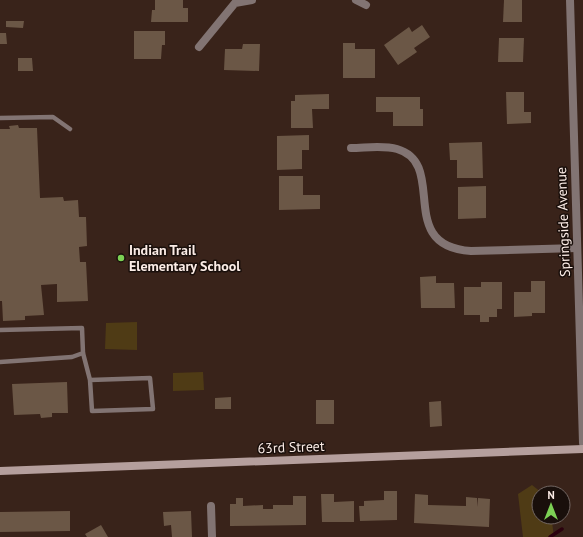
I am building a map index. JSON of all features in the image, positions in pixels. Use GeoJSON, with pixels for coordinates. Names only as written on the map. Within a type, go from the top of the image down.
{"type":"FeatureCollection","features":[{"type":"Feature","properties":{"kind":"main road","name":"63rd Street"},"geometry":{"type":"LineString","coordinates":[[0,471],[583,449]]}},
{"type":"Feature","properties":{"kind":"street"},"geometry":{"type":"LineString","coordinates":[[199,47],[235,3],[252,0]]}},
{"type":"Feature","properties":{"kind":"street"},"geometry":{"type":"LineString","coordinates":[[356,0],[366,5]]}},
{"type":"Feature","properties":{"kind":"street","name":"Springside Avenue"},"geometry":{"type":"LineString","coordinates":[[570,0],[583,443]]}},
{"type":"Feature","properties":{"kind":"street"},"geometry":{"type":"LineString","coordinates":[[351,148],[397,149],[409,156],[418,164],[423,176],[426,218],[437,239],[447,246],[459,250],[471,251],[577,248]]}},
{"type":"Feature","properties":{"kind":"street"},"geometry":{"type":"LineString","coordinates":[[211,506],[212,537]]}},
{"type":"Feature","properties":{"kind":"lane"},"geometry":{"type":"LineString","coordinates":[[0,118],[53,117],[70,129]]}},
{"type":"Feature","properties":{"kind":"lane"},"geometry":{"type":"LineString","coordinates":[[0,330],[82,328],[83,353],[90,380],[92,411],[153,409],[150,378],[90,380]]}},
{"type":"Feature","properties":{"kind":"lane"},"geometry":{"type":"LineString","coordinates":[[0,362],[72,357],[83,353]]}},
{"type":"Feature","properties":{"kind":"shaded area"},"geometry":{"type":"Polygon","coordinates":[[[137,322],[137,350],[105,349],[106,323],[137,322]]]}},
{"type":"Feature","properties":{"kind":"shaded area"},"geometry":{"type":"Polygon","coordinates":[[[203,372],[204,390],[173,391],[173,373],[203,372]]]}},
{"type":"Feature","properties":{"kind":"shaded area"},"geometry":{"type":"Polygon","coordinates":[[[531,486],[531,525],[552,525],[554,537],[523,537],[518,494],[531,486]]]}},
{"type":"Feature","properties":{"kind":"building"},"geometry":{"type":"Polygon","coordinates":[[[155,0],[183,0],[183,8],[188,8],[188,22],[151,22],[152,10],[155,10],[155,0]]]}},
{"type":"Feature","properties":{"kind":"building"},"geometry":{"type":"Polygon","coordinates":[[[504,0],[522,0],[522,22],[503,22],[504,0]]]}},
{"type":"Feature","properties":{"kind":"building"},"geometry":{"type":"Polygon","coordinates":[[[6,21],[24,21],[23,28],[6,27],[6,21]]]}},
{"type":"Feature","properties":{"kind":"building"},"geometry":{"type":"Polygon","coordinates":[[[422,25],[430,37],[414,48],[417,52],[398,65],[384,45],[409,27],[412,32],[422,25]]]}},
{"type":"Feature","properties":{"kind":"building"},"geometry":{"type":"Polygon","coordinates":[[[134,31],[165,31],[165,45],[162,45],[161,59],[134,59],[134,31]]]}},
{"type":"Feature","properties":{"kind":"building"},"geometry":{"type":"Polygon","coordinates":[[[0,33],[6,33],[7,44],[0,44],[0,33]]]}},
{"type":"Feature","properties":{"kind":"building"},"geometry":{"type":"Polygon","coordinates":[[[499,38],[524,38],[523,62],[498,62],[499,38]]]}},
{"type":"Feature","properties":{"kind":"building"},"geometry":{"type":"Polygon","coordinates":[[[343,43],[355,43],[355,49],[375,49],[375,78],[343,78],[343,43]]]}},
{"type":"Feature","properties":{"kind":"building"},"geometry":{"type":"Polygon","coordinates":[[[243,44],[260,44],[259,71],[224,70],[225,49],[242,49],[243,44]]]}},
{"type":"Feature","properties":{"kind":"building"},"geometry":{"type":"Polygon","coordinates":[[[18,58],[32,58],[33,71],[18,71],[18,58]]]}},
{"type":"Feature","properties":{"kind":"building"},"geometry":{"type":"Polygon","coordinates":[[[506,92],[524,92],[524,112],[531,112],[531,123],[507,124],[506,92]]]}},
{"type":"Feature","properties":{"kind":"building"},"geometry":{"type":"Polygon","coordinates":[[[329,94],[329,109],[312,109],[313,128],[291,128],[291,101],[295,101],[295,95],[329,94]]]}},
{"type":"Feature","properties":{"kind":"building"},"geometry":{"type":"Polygon","coordinates":[[[376,97],[420,97],[420,109],[423,109],[423,126],[393,126],[393,112],[376,112],[376,97]]]}},
{"type":"Feature","properties":{"kind":"building"},"geometry":{"type":"Polygon","coordinates":[[[18,125],[19,128],[37,128],[40,198],[63,197],[64,201],[78,200],[79,217],[86,217],[87,246],[79,247],[80,262],[86,262],[88,301],[57,302],[57,284],[41,285],[44,315],[25,316],[25,320],[3,321],[2,301],[0,301],[0,129],[10,129],[9,126],[18,125]]]}},
{"type":"Feature","properties":{"kind":"building"},"geometry":{"type":"Polygon","coordinates":[[[309,135],[309,150],[302,150],[302,169],[277,170],[277,136],[309,135]]]}},
{"type":"Feature","properties":{"kind":"building"},"geometry":{"type":"Polygon","coordinates":[[[482,142],[483,178],[457,178],[457,160],[450,160],[449,143],[482,142]]]}},
{"type":"Feature","properties":{"kind":"building"},"geometry":{"type":"Polygon","coordinates":[[[279,176],[303,176],[303,195],[320,195],[320,209],[279,210],[279,176]]]}},
{"type":"Feature","properties":{"kind":"building"},"geometry":{"type":"Polygon","coordinates":[[[486,186],[486,218],[458,219],[458,187],[486,186]]]}},
{"type":"Feature","properties":{"kind":"building"},"geometry":{"type":"Polygon","coordinates":[[[436,276],[436,283],[454,283],[455,308],[421,308],[420,277],[436,276]]]}},
{"type":"Feature","properties":{"kind":"building"},"geometry":{"type":"Polygon","coordinates":[[[531,281],[545,281],[545,313],[532,313],[532,316],[514,317],[514,292],[531,292],[531,281]]]}},
{"type":"Feature","properties":{"kind":"building"},"geometry":{"type":"Polygon","coordinates":[[[481,282],[502,282],[502,309],[497,309],[497,317],[489,317],[489,322],[480,322],[480,315],[464,315],[464,287],[481,287],[481,282]]]}},
{"type":"Feature","properties":{"kind":"building"},"geometry":{"type":"Polygon","coordinates":[[[67,382],[68,413],[52,413],[52,417],[41,418],[40,414],[14,415],[12,384],[67,382]]]}},
{"type":"Feature","properties":{"kind":"building"},"geometry":{"type":"Polygon","coordinates":[[[231,397],[231,409],[215,409],[215,398],[231,397]]]}},
{"type":"Feature","properties":{"kind":"building"},"geometry":{"type":"Polygon","coordinates":[[[316,400],[334,400],[334,424],[316,424],[316,400]]]}},
{"type":"Feature","properties":{"kind":"building"},"geometry":{"type":"Polygon","coordinates":[[[441,401],[442,426],[430,427],[429,402],[441,401]]]}},
{"type":"Feature","properties":{"kind":"building"},"geometry":{"type":"Polygon","coordinates":[[[384,491],[397,491],[397,520],[360,521],[359,506],[364,506],[364,501],[384,500],[384,491]]]}},
{"type":"Feature","properties":{"kind":"building"},"geometry":{"type":"Polygon","coordinates":[[[321,494],[334,494],[334,502],[354,501],[354,522],[322,522],[321,494]]]}},
{"type":"Feature","properties":{"kind":"building"},"geometry":{"type":"Polygon","coordinates":[[[415,494],[428,495],[428,505],[466,506],[466,497],[477,498],[477,507],[478,498],[490,499],[489,527],[414,523],[415,494]]]}},
{"type":"Feature","properties":{"kind":"building"},"geometry":{"type":"Polygon","coordinates":[[[293,496],[306,496],[306,525],[230,526],[230,504],[236,504],[236,498],[243,498],[243,506],[263,505],[263,509],[273,509],[273,505],[293,505],[293,496]]]}},
{"type":"Feature","properties":{"kind":"building"},"geometry":{"type":"Polygon","coordinates":[[[70,511],[70,531],[0,532],[0,512],[70,511]]]}},
{"type":"Feature","properties":{"kind":"building"},"geometry":{"type":"Polygon","coordinates":[[[191,511],[192,537],[172,537],[171,525],[164,526],[163,512],[191,511]]]}},
{"type":"Feature","properties":{"kind":"building"},"geometry":{"type":"Polygon","coordinates":[[[101,525],[108,537],[87,537],[85,534],[101,525]]]}},
{"type":"Feature","properties":{"kind":"waterway"},"geometry":{"type":"LineString","coordinates":[[550,537],[562,529]]}},
{"type":"Feature","properties":{"kind":"place","name":"Indian Trail Elementary School"},"geometry":{"type":"Point","coordinates":[121,258]}}]}
